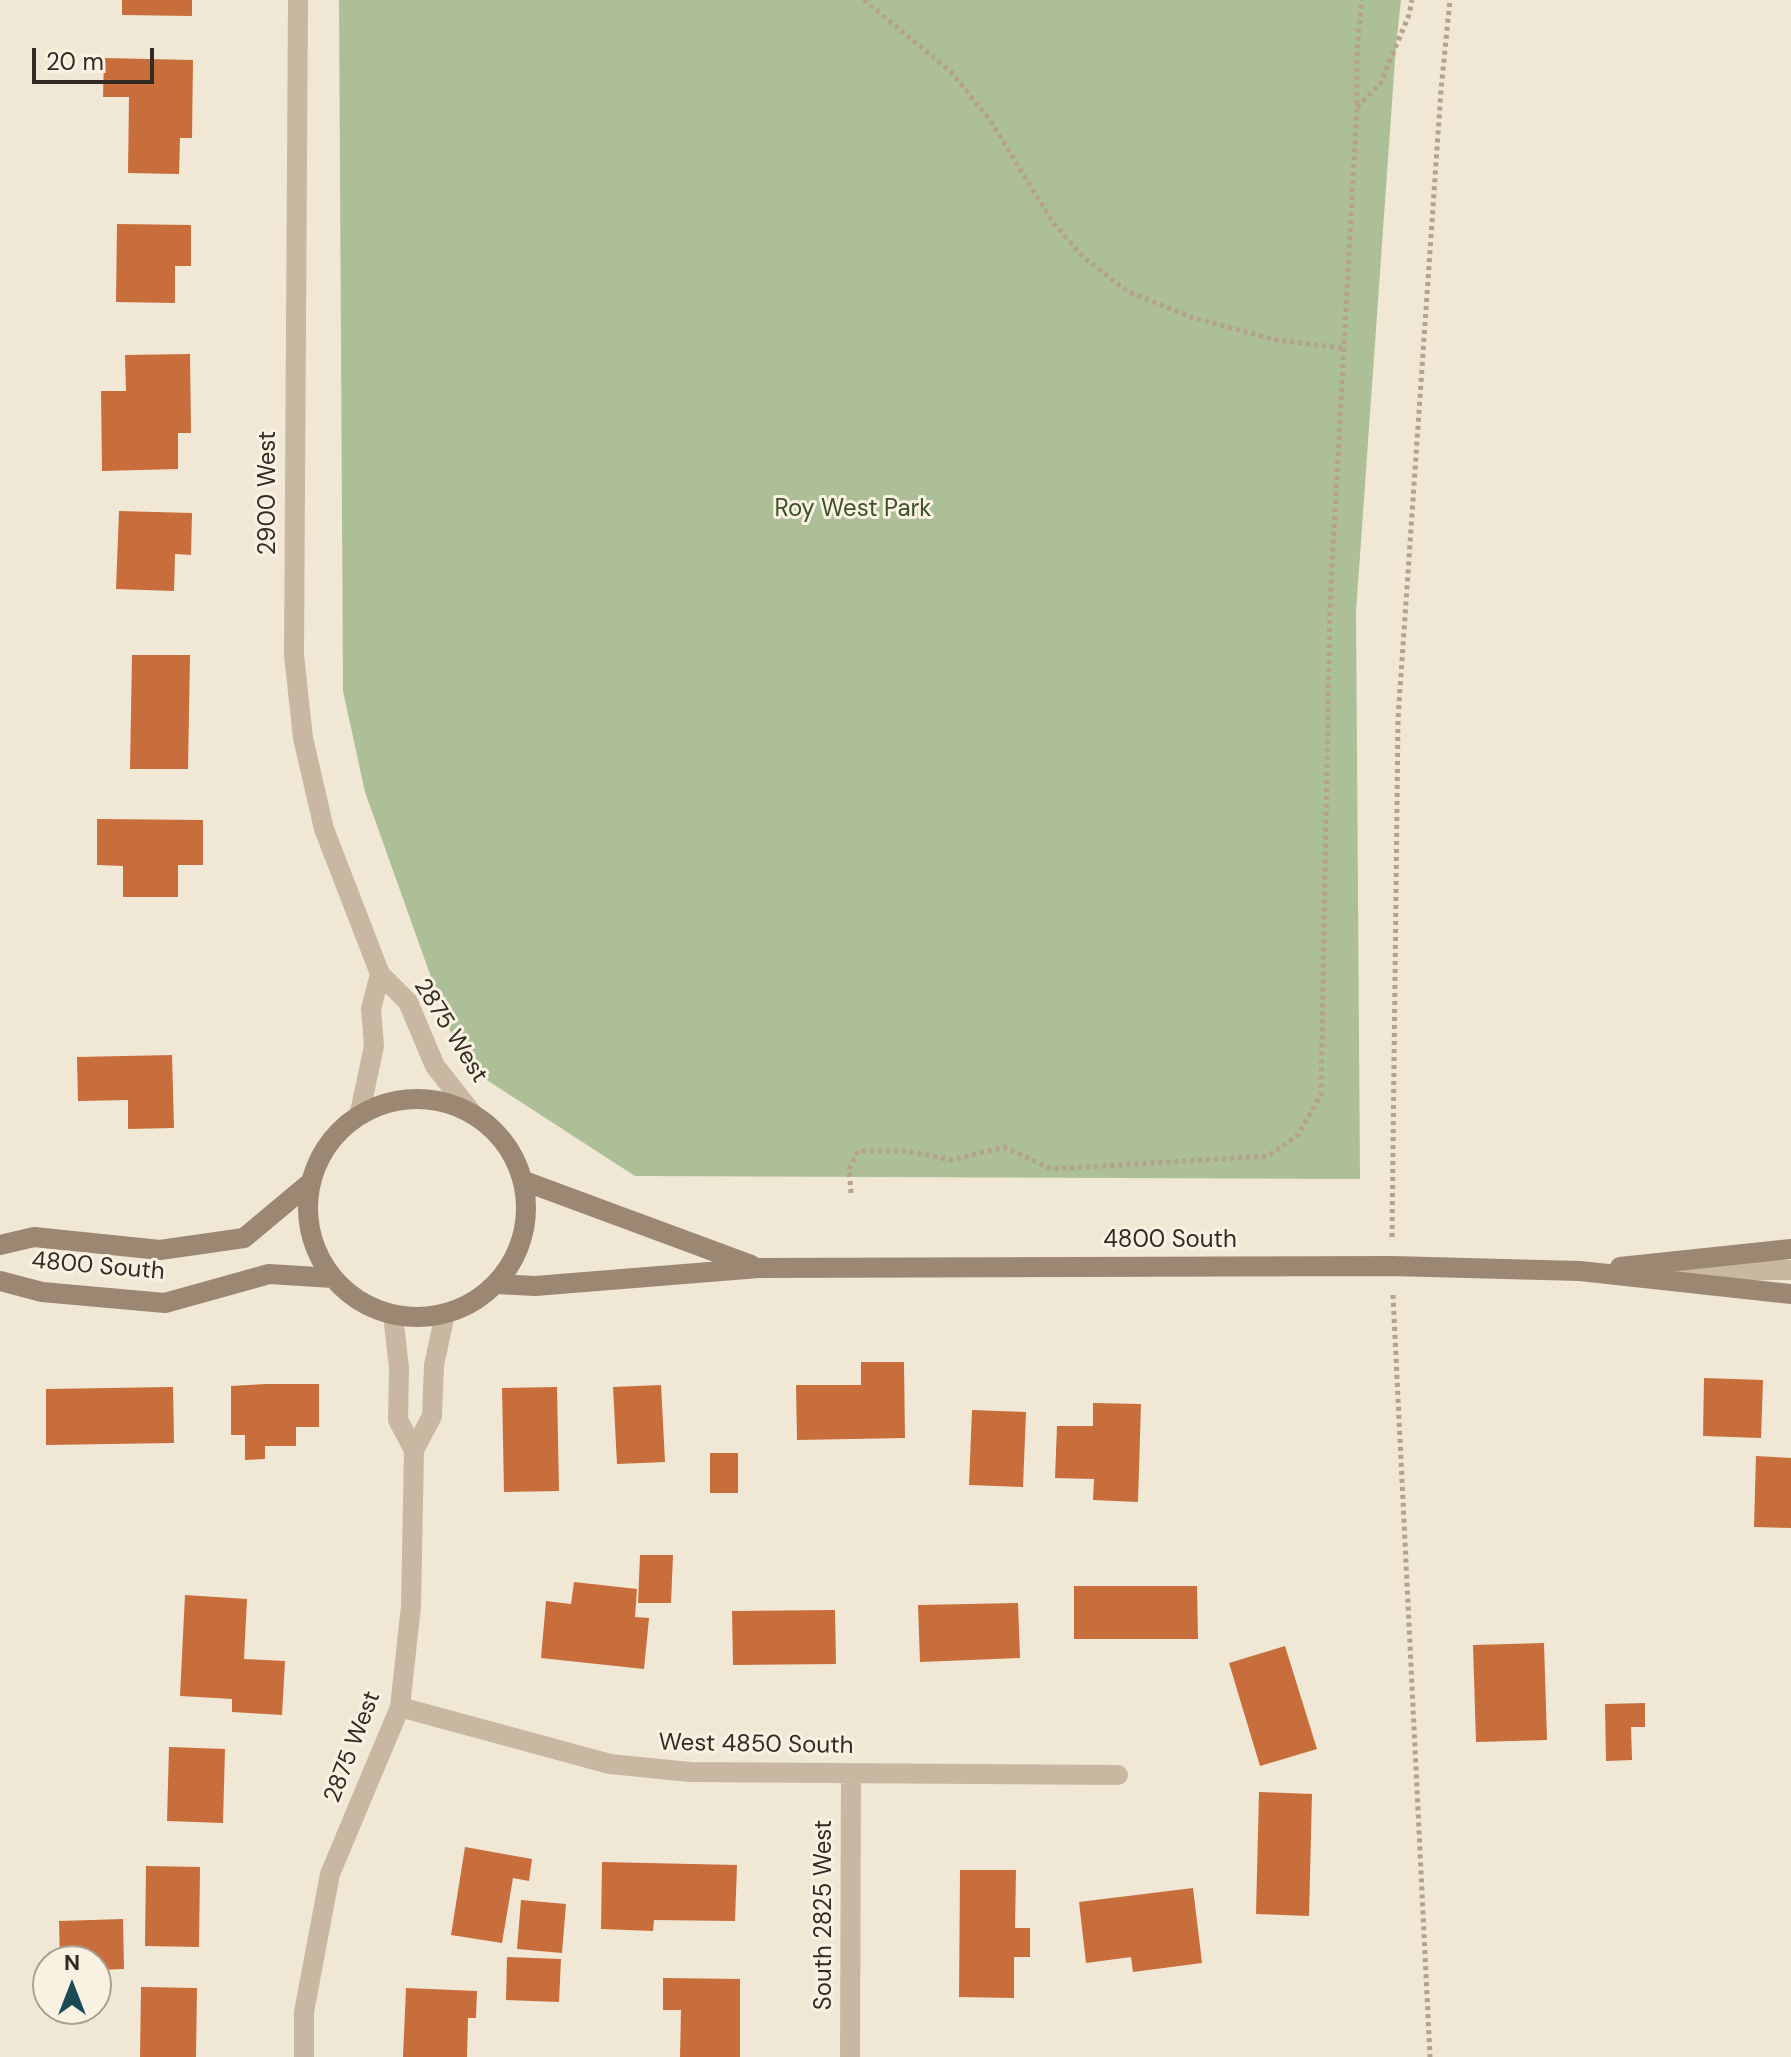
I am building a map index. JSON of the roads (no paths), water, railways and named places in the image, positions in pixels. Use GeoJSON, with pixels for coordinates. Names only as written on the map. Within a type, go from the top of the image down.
{"type":"FeatureCollection","features":[{"type":"Feature","properties":{"kind":"main road"},"geometry":{"type":"LineString","coordinates":[[403,1100],[438,1101],[472,1113],[495,1131],[513,1154],[524,1181],[527,1218],[518,1254],[497,1284],[473,1303],[445,1314],[421,1318],[393,1315],[373,1308],[351,1295],[333,1278],[316,1249],[308,1216],[311,1182],[322,1154],[342,1128],[360,1112],[403,1100]]}},
{"type":"Feature","properties":{"kind":"main road","name":"4800 South"},"geometry":{"type":"LineString","coordinates":[[524,1181],[759,1268]]}},
{"type":"Feature","properties":{"kind":"main road","name":"4800 South"},"geometry":{"type":"LineString","coordinates":[[0,1245],[34,1237],[160,1250],[244,1238],[311,1182]]}},
{"type":"Feature","properties":{"kind":"main road","name":"4800 South"},"geometry":{"type":"LineString","coordinates":[[1580,1271],[1791,1249]]}},
{"type":"Feature","properties":{"kind":"main road","name":"4800 South"},"geometry":{"type":"LineString","coordinates":[[497,1284],[535,1286],[759,1268],[1391,1266],[1580,1271],[1791,1294]]}},
{"type":"Feature","properties":{"kind":"main road","name":"4800 South"},"geometry":{"type":"LineString","coordinates":[[0,1281],[42,1292],[165,1303],[269,1274],[333,1278]]}},
{"type":"Feature","properties":{"kind":"street","name":"2900 West"},"geometry":{"type":"LineString","coordinates":[[298,0],[294,655],[303,738],[324,829],[380,974]]}},
{"type":"Feature","properties":{"kind":"street","name":"2875 West"},"geometry":{"type":"LineString","coordinates":[[360,1112],[374,1046],[371,1009],[380,974]]}},
{"type":"Feature","properties":{"kind":"street","name":"2875 West"},"geometry":{"type":"LineString","coordinates":[[380,974],[408,1002],[435,1066],[472,1113]]}},
{"type":"Feature","properties":{"kind":"street"},"geometry":{"type":"LineString","coordinates":[[1580,1271],[1791,1270]]}},
{"type":"Feature","properties":{"kind":"street","name":"2875 West"},"geometry":{"type":"LineString","coordinates":[[304,2057],[304,2012],[330,1874],[400,1707],[411,1606],[414,1450],[432,1416],[434,1365],[445,1314]]}},
{"type":"Feature","properties":{"kind":"street","name":"2875 West"},"geometry":{"type":"LineString","coordinates":[[393,1315],[399,1368],[398,1420],[414,1450]]}},
{"type":"Feature","properties":{"kind":"street","name":"West 4850 South"},"geometry":{"type":"LineString","coordinates":[[400,1707],[610,1764],[690,1772],[1118,1775]]}},
{"type":"Feature","properties":{"kind":"street","name":"South 2825 West"},"geometry":{"type":"LineString","coordinates":[[850,2057],[851,1773]]}},
{"type":"Feature","properties":{"kind":"park label","name":"Roy West Park"},"geometry":{"type":"Point","coordinates":[853,510]}}]}
